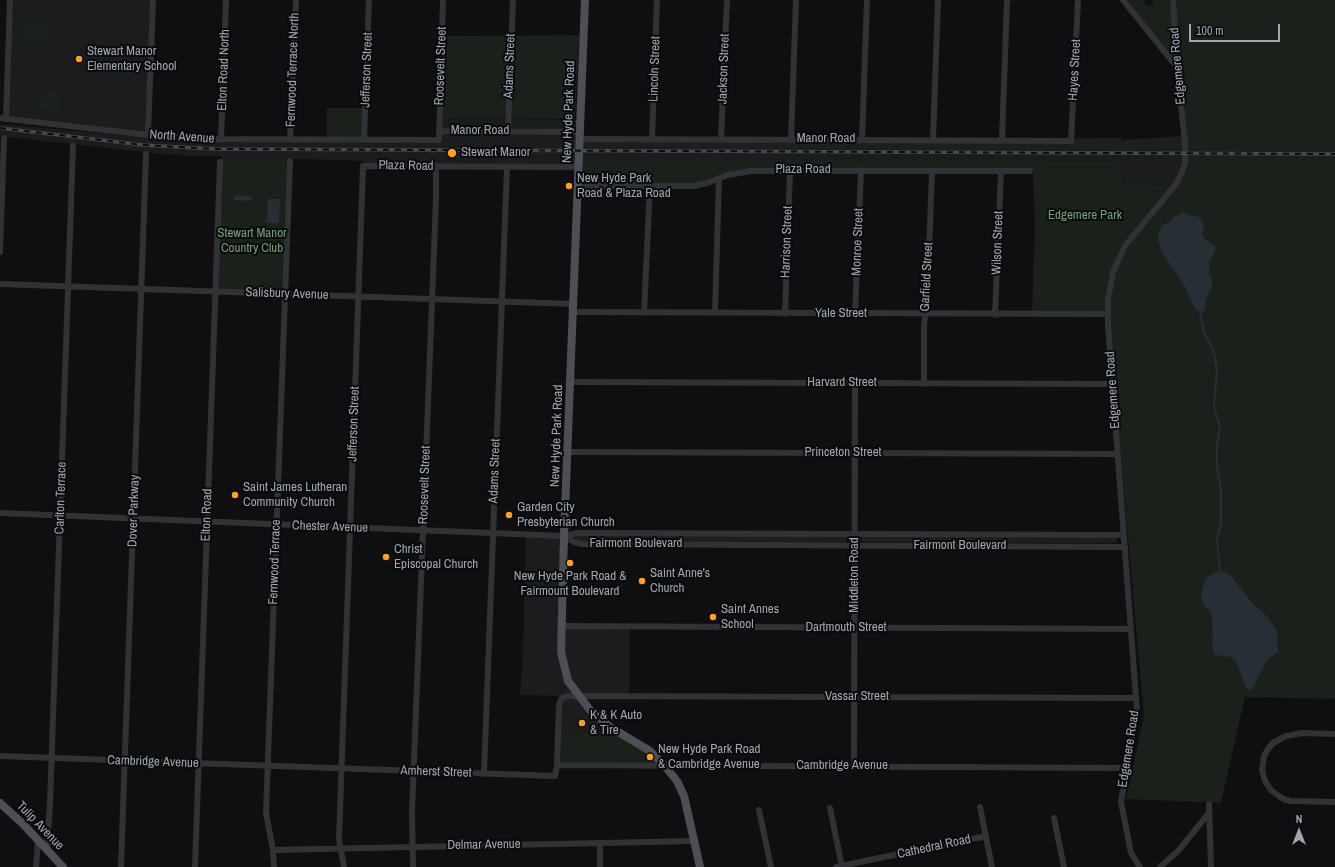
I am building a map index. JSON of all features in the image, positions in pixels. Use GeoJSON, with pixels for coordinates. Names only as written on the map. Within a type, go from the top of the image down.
{"type":"FeatureCollection","features":[{"type":"Feature","properties":{"kind":"main road","name":"New Hyde Park Road"},"geometry":{"type":"LineString","coordinates":[[585,0],[569,452],[564,536],[561,652],[568,681],[600,720],[644,747],[664,765],[677,781],[684,796],[700,867]]}},
{"type":"Feature","properties":{"kind":"main road","name":"Tulip Avenue"},"geometry":{"type":"LineString","coordinates":[[0,803],[23,824],[63,867]]}},
{"type":"Feature","properties":{"kind":"street"},"geometry":{"type":"LineString","coordinates":[[3,119],[10,0]]}},
{"type":"Feature","properties":{"kind":"street"},"geometry":{"type":"LineString","coordinates":[[148,136],[153,0]]}},
{"type":"Feature","properties":{"kind":"street","name":"Elton Road North"},"geometry":{"type":"LineString","coordinates":[[221,140],[226,0]]}},
{"type":"Feature","properties":{"kind":"street","name":"Fernwood Terrace North"},"geometry":{"type":"LineString","coordinates":[[290,140],[296,0]]}},
{"type":"Feature","properties":{"kind":"street","name":"Jefferson Street"},"geometry":{"type":"LineString","coordinates":[[364,140],[369,0]]}},
{"type":"Feature","properties":{"kind":"street","name":"Roosevelt Street"},"geometry":{"type":"LineString","coordinates":[[439,131],[443,0]]}},
{"type":"Feature","properties":{"kind":"street","name":"Adams Street"},"geometry":{"type":"LineString","coordinates":[[508,131],[513,0]]}},
{"type":"Feature","properties":{"kind":"street","name":"Lincoln Street"},"geometry":{"type":"LineString","coordinates":[[652,139],[657,0]]}},
{"type":"Feature","properties":{"kind":"street","name":"Jackson Street"},"geometry":{"type":"LineString","coordinates":[[721,139],[727,0]]}},
{"type":"Feature","properties":{"kind":"street"},"geometry":{"type":"LineString","coordinates":[[791,139],[796,0]]}},
{"type":"Feature","properties":{"kind":"street"},"geometry":{"type":"LineString","coordinates":[[862,140],[867,0]]}},
{"type":"Feature","properties":{"kind":"street"},"geometry":{"type":"LineString","coordinates":[[933,140],[938,0]]}},
{"type":"Feature","properties":{"kind":"street"},"geometry":{"type":"LineString","coordinates":[[1002,140],[1007,0]]}},
{"type":"Feature","properties":{"kind":"street","name":"Hayes Street"},"geometry":{"type":"LineString","coordinates":[[1071,141],[1078,0]]}},
{"type":"Feature","properties":{"kind":"street"},"geometry":{"type":"LineString","coordinates":[[1123,0],[1177,68]]}},
{"type":"Feature","properties":{"kind":"street","name":"Edgemere Road"},"geometry":{"type":"LineString","coordinates":[[1140,867],[1131,853],[1121,802],[1137,711],[1108,314],[1110,284],[1118,259],[1133,236],[1176,184],[1183,168],[1186,156],[1177,68],[1173,0]]}},
{"type":"Feature","properties":{"kind":"street","name":"North Avenue"},"geometry":{"type":"LineString","coordinates":[[3,119],[148,136],[221,140],[364,140]]}},
{"type":"Feature","properties":{"kind":"street","name":"Manor Road"},"geometry":{"type":"LineString","coordinates":[[364,140],[439,140],[439,131],[508,131],[652,139],[1071,141]]}},
{"type":"Feature","properties":{"kind":"street"},"geometry":{"type":"LineString","coordinates":[[0,252],[0,214],[4,138]]}},
{"type":"Feature","properties":{"kind":"street","name":"Carlton Terrace"},"geometry":{"type":"LineString","coordinates":[[47,850],[73,146]]}},
{"type":"Feature","properties":{"kind":"street","name":"Dover Parkway"},"geometry":{"type":"LineString","coordinates":[[121,867],[146,154]]}},
{"type":"Feature","properties":{"kind":"street","name":"Fernwood Terrace"},"geometry":{"type":"LineString","coordinates":[[274,867],[273,850],[266,813],[290,161]]}},
{"type":"Feature","properties":{"kind":"street","name":"Elton Road"},"geometry":{"type":"LineString","coordinates":[[195,867],[220,162]]}},
{"type":"Feature","properties":{"kind":"street","name":"Plaza Road"},"geometry":{"type":"LineString","coordinates":[[362,175],[363,166],[579,168]]}},
{"type":"Feature","properties":{"kind":"street","name":"Roosevelt Street"},"geometry":{"type":"LineString","coordinates":[[413,867],[414,772],[436,167]]}},
{"type":"Feature","properties":{"kind":"street","name":"Adams Street"},"geometry":{"type":"LineString","coordinates":[[484,774],[507,167]]}},
{"type":"Feature","properties":{"kind":"street","name":"Plaza Road"},"geometry":{"type":"LineString","coordinates":[[578,186],[694,186],[743,172],[790,170],[1030,171]]}},
{"type":"Feature","properties":{"kind":"street","name":"Harrison Street"},"geometry":{"type":"LineString","coordinates":[[785,314],[790,170]]}},
{"type":"Feature","properties":{"kind":"street","name":"Monroe Street"},"geometry":{"type":"LineString","coordinates":[[855,314],[861,170]]}},
{"type":"Feature","properties":{"kind":"street","name":"Garfield Street"},"geometry":{"type":"LineString","coordinates":[[924,384],[924,324],[926,314],[932,171]]}},
{"type":"Feature","properties":{"kind":"street","name":"Wilson Street"},"geometry":{"type":"LineString","coordinates":[[995,314],[1001,171]]}},
{"type":"Feature","properties":{"kind":"street","name":"Jefferson Street"},"geometry":{"type":"LineString","coordinates":[[344,867],[339,838],[362,175]]}},
{"type":"Feature","properties":{"kind":"street"},"geometry":{"type":"LineString","coordinates":[[715,313],[719,178]]}},
{"type":"Feature","properties":{"kind":"street"},"geometry":{"type":"LineString","coordinates":[[644,313],[650,186]]}},
{"type":"Feature","properties":{"kind":"street","name":"Salisbury Avenue"},"geometry":{"type":"LineString","coordinates":[[0,284],[501,302],[574,308]]}},
{"type":"Feature","properties":{"kind":"street","name":"Yale Street"},"geometry":{"type":"LineString","coordinates":[[574,308],[644,313],[1108,314]]}},
{"type":"Feature","properties":{"kind":"street","name":"Harvard Street"},"geometry":{"type":"LineString","coordinates":[[571,382],[1113,384]]}},
{"type":"Feature","properties":{"kind":"street","name":"Middleton Road"},"geometry":{"type":"LineString","coordinates":[[854,766],[855,383]]}},
{"type":"Feature","properties":{"kind":"street","name":"Princeton Street"},"geometry":{"type":"LineString","coordinates":[[569,452],[1118,454]]}},
{"type":"Feature","properties":{"kind":"street","name":"Chester Avenue"},"geometry":{"type":"LineString","coordinates":[[0,513],[564,536]]}},
{"type":"Feature","properties":{"kind":"street","name":"Fairmont Boulevard"},"geometry":{"type":"LineString","coordinates":[[564,536],[578,533],[1123,535]]}},
{"type":"Feature","properties":{"kind":"street","name":"Fairmont Boulevard"},"geometry":{"type":"LineString","coordinates":[[564,536],[574,542],[583,544],[1125,547]]}},
{"type":"Feature","properties":{"kind":"street","name":"Dartmouth Street"},"geometry":{"type":"LineString","coordinates":[[562,626],[1131,629]]}},
{"type":"Feature","properties":{"kind":"street","name":"Vassar Street"},"geometry":{"type":"LineString","coordinates":[[557,765],[559,704],[562,698],[568,696],[1136,698]]}},
{"type":"Feature","properties":{"kind":"street"},"geometry":{"type":"LineString","coordinates":[[1335,734],[1302,734],[1286,736],[1278,740],[1268,749],[1264,756],[1262,770],[1265,781],[1271,790],[1286,800],[1292,802],[1335,802]]}},
{"type":"Feature","properties":{"kind":"street","name":"Cambridge Avenue"},"geometry":{"type":"LineString","coordinates":[[0,756],[305,768]]}},
{"type":"Feature","properties":{"kind":"street","name":"Cambridge Avenue"},"geometry":{"type":"LineString","coordinates":[[557,765],[1127,768]]}},
{"type":"Feature","properties":{"kind":"street","name":"Amherst Street"},"geometry":{"type":"LineString","coordinates":[[305,768],[555,776],[557,765]]}},
{"type":"Feature","properties":{"kind":"street"},"geometry":{"type":"LineString","coordinates":[[1209,804],[1212,867]]}},
{"type":"Feature","properties":{"kind":"street"},"geometry":{"type":"LineString","coordinates":[[980,807],[992,867]]}},
{"type":"Feature","properties":{"kind":"street"},"geometry":{"type":"LineString","coordinates":[[830,808],[840,867]]}},
{"type":"Feature","properties":{"kind":"street"},"geometry":{"type":"LineString","coordinates":[[759,810],[771,867]]}},
{"type":"Feature","properties":{"kind":"street"},"geometry":{"type":"LineString","coordinates":[[1160,867],[1178,851],[1209,813]]}},
{"type":"Feature","properties":{"kind":"street"},"geometry":{"type":"LineString","coordinates":[[1054,818],[1064,867]]}},
{"type":"Feature","properties":{"kind":"street","name":"Cathedral Road"},"geometry":{"type":"LineString","coordinates":[[840,867],[986,836]]}},
{"type":"Feature","properties":{"kind":"street"},"geometry":{"type":"LineString","coordinates":[[36,867],[38,840]]}},
{"type":"Feature","properties":{"kind":"street","name":"Delmar Avenue"},"geometry":{"type":"LineString","coordinates":[[273,850],[695,841]]}},
{"type":"Feature","properties":{"kind":"street"},"geometry":{"type":"LineString","coordinates":[[600,843],[600,867]]}},
{"type":"Feature","properties":{"kind":"shaded area","name":"Stewart Manor Elementary School"},"geometry":{"type":"Polygon","coordinates":[[[10,0],[153,0],[148,135],[6,119],[10,0]]]}},
{"type":"Feature","properties":{"kind":"shaded area"},"geometry":{"type":"Polygon","coordinates":[[[442,118],[582,120],[581,144],[1176,149],[1335,161],[1189,161],[1185,174],[1174,188],[1148,183],[1122,182],[1121,161],[581,160],[580,166],[363,164],[363,161],[171,155],[0,136],[0,124],[183,141],[441,143],[442,118]]]}},
{"type":"Feature","properties":{"kind":"shaded area"},"geometry":{"type":"Polygon","coordinates":[[[235,195],[252,196],[251,201],[234,200],[235,195]]]}},
{"type":"Feature","properties":{"kind":"shaded area"},"geometry":{"type":"Polygon","coordinates":[[[268,199],[280,199],[279,223],[267,223],[268,199]]]}},
{"type":"Feature","properties":{"kind":"shaded area"},"geometry":{"type":"Polygon","coordinates":[[[1182,212],[1199,217],[1204,224],[1202,236],[1216,248],[1209,264],[1212,285],[1206,299],[1205,311],[1200,312],[1195,309],[1186,288],[1162,252],[1158,240],[1159,231],[1163,225],[1170,222],[1174,216],[1180,215],[1182,212]]]}},
{"type":"Feature","properties":{"kind":"shaded area"},"geometry":{"type":"Polygon","coordinates":[[[526,535],[565,537],[564,625],[630,625],[629,695],[578,696],[616,732],[559,731],[559,696],[520,695],[523,652],[526,535]]]}},
{"type":"Feature","properties":{"kind":"shaded area"},"geometry":{"type":"Polygon","coordinates":[[[1218,571],[1223,571],[1230,575],[1253,604],[1267,616],[1277,631],[1278,652],[1267,660],[1252,690],[1247,689],[1235,660],[1231,657],[1215,655],[1213,651],[1212,616],[1209,610],[1204,606],[1201,594],[1205,579],[1218,571]]]}},
{"type":"Feature","properties":{"kind":"green space","name":"Edgemere Park"},"geometry":{"type":"Polygon","coordinates":[[[1125,0],[1145,0],[1145,5],[1153,5],[1153,0],[1335,0],[1335,699],[1245,697],[1221,803],[1126,799],[1144,716],[1108,314],[1032,312],[1035,227],[1033,169],[744,171],[697,185],[580,186],[580,160],[1031,160],[1122,161],[1122,182],[1148,183],[1174,188],[1185,174],[1188,167],[1189,151],[581,147],[581,140],[1122,138],[1122,140],[1186,136],[1178,67],[1125,0]]]}},
{"type":"Feature","properties":{"kind":"green space"},"geometry":{"type":"Polygon","coordinates":[[[24,17],[27,17],[34,22],[41,22],[46,26],[49,34],[46,40],[36,46],[22,42],[24,28],[22,26],[24,17]]]}},
{"type":"Feature","properties":{"kind":"green space"},"geometry":{"type":"Polygon","coordinates":[[[579,35],[575,119],[442,118],[444,36],[579,35]]]}},
{"type":"Feature","properties":{"kind":"green space"},"geometry":{"type":"Polygon","coordinates":[[[53,89],[62,93],[60,113],[41,111],[39,106],[39,97],[44,90],[53,89]]]}},
{"type":"Feature","properties":{"kind":"green space"},"geometry":{"type":"Polygon","coordinates":[[[327,108],[363,108],[363,143],[327,142],[327,108]]]}},
{"type":"Feature","properties":{"kind":"green space","name":"Stewart Manor Country Club"},"geometry":{"type":"Polygon","coordinates":[[[222,156],[287,159],[282,292],[217,289],[222,156]]]}},
{"type":"Feature","properties":{"kind":"green space"},"geometry":{"type":"Polygon","coordinates":[[[577,536],[846,536],[847,539],[845,542],[577,541],[574,539],[577,536]]]}},
{"type":"Feature","properties":{"kind":"green space"},"geometry":{"type":"Polygon","coordinates":[[[863,537],[1115,538],[1118,540],[1115,543],[862,542],[860,540],[863,537]]]}},
{"type":"Feature","properties":{"kind":"green space"},"geometry":{"type":"Polygon","coordinates":[[[559,731],[616,732],[638,745],[660,763],[559,764],[559,731]]]}},
{"type":"Feature","properties":{"kind":"waterway"},"geometry":{"type":"LineString","coordinates":[[1200,310],[1204,333],[1213,349],[1217,370],[1214,407],[1220,427],[1217,445],[1217,466],[1221,490],[1221,523],[1217,539],[1220,572]]}},
{"type":"Feature","properties":{"kind":"railway"},"geometry":{"type":"LineString","coordinates":[[0,128],[143,145],[215,149],[1335,154]]}},
{"type":"Feature","properties":{"kind":"place","name":"Stewart Manor Elementary School"},"geometry":{"type":"Point","coordinates":[79,59]}},
{"type":"Feature","properties":{"kind":"place","name":"Stewart Manor"},"geometry":{"type":"Point","coordinates":[452,153]}},
{"type":"Feature","properties":{"kind":"place","name":"New Hyde Park Road & Plaza Road"},"geometry":{"type":"Point","coordinates":[569,186]}},
{"type":"Feature","properties":{"kind":"place","name":"Saint James Lutheran Community Church"},"geometry":{"type":"Point","coordinates":[235,495]}},
{"type":"Feature","properties":{"kind":"place","name":"Garden City Presbyterian Church"},"geometry":{"type":"Point","coordinates":[509,515]}},
{"type":"Feature","properties":{"kind":"place","name":"Christ Episcopal Church"},"geometry":{"type":"Point","coordinates":[386,557]}},
{"type":"Feature","properties":{"kind":"place","name":"New Hyde Park Road & Fairmount Boulevard"},"geometry":{"type":"Point","coordinates":[570,563]}},
{"type":"Feature","properties":{"kind":"place","name":"Saint Anne's Church"},"geometry":{"type":"Point","coordinates":[642,581]}},
{"type":"Feature","properties":{"kind":"place","name":"Saint Annes School"},"geometry":{"type":"Point","coordinates":[713,617]}},
{"type":"Feature","properties":{"kind":"place","name":"K & K Auto & Tire"},"geometry":{"type":"Point","coordinates":[582,723]}},
{"type":"Feature","properties":{"kind":"place","name":"New Hyde Park Road & Cambridge Avenue"},"geometry":{"type":"Point","coordinates":[650,757]}}]}
